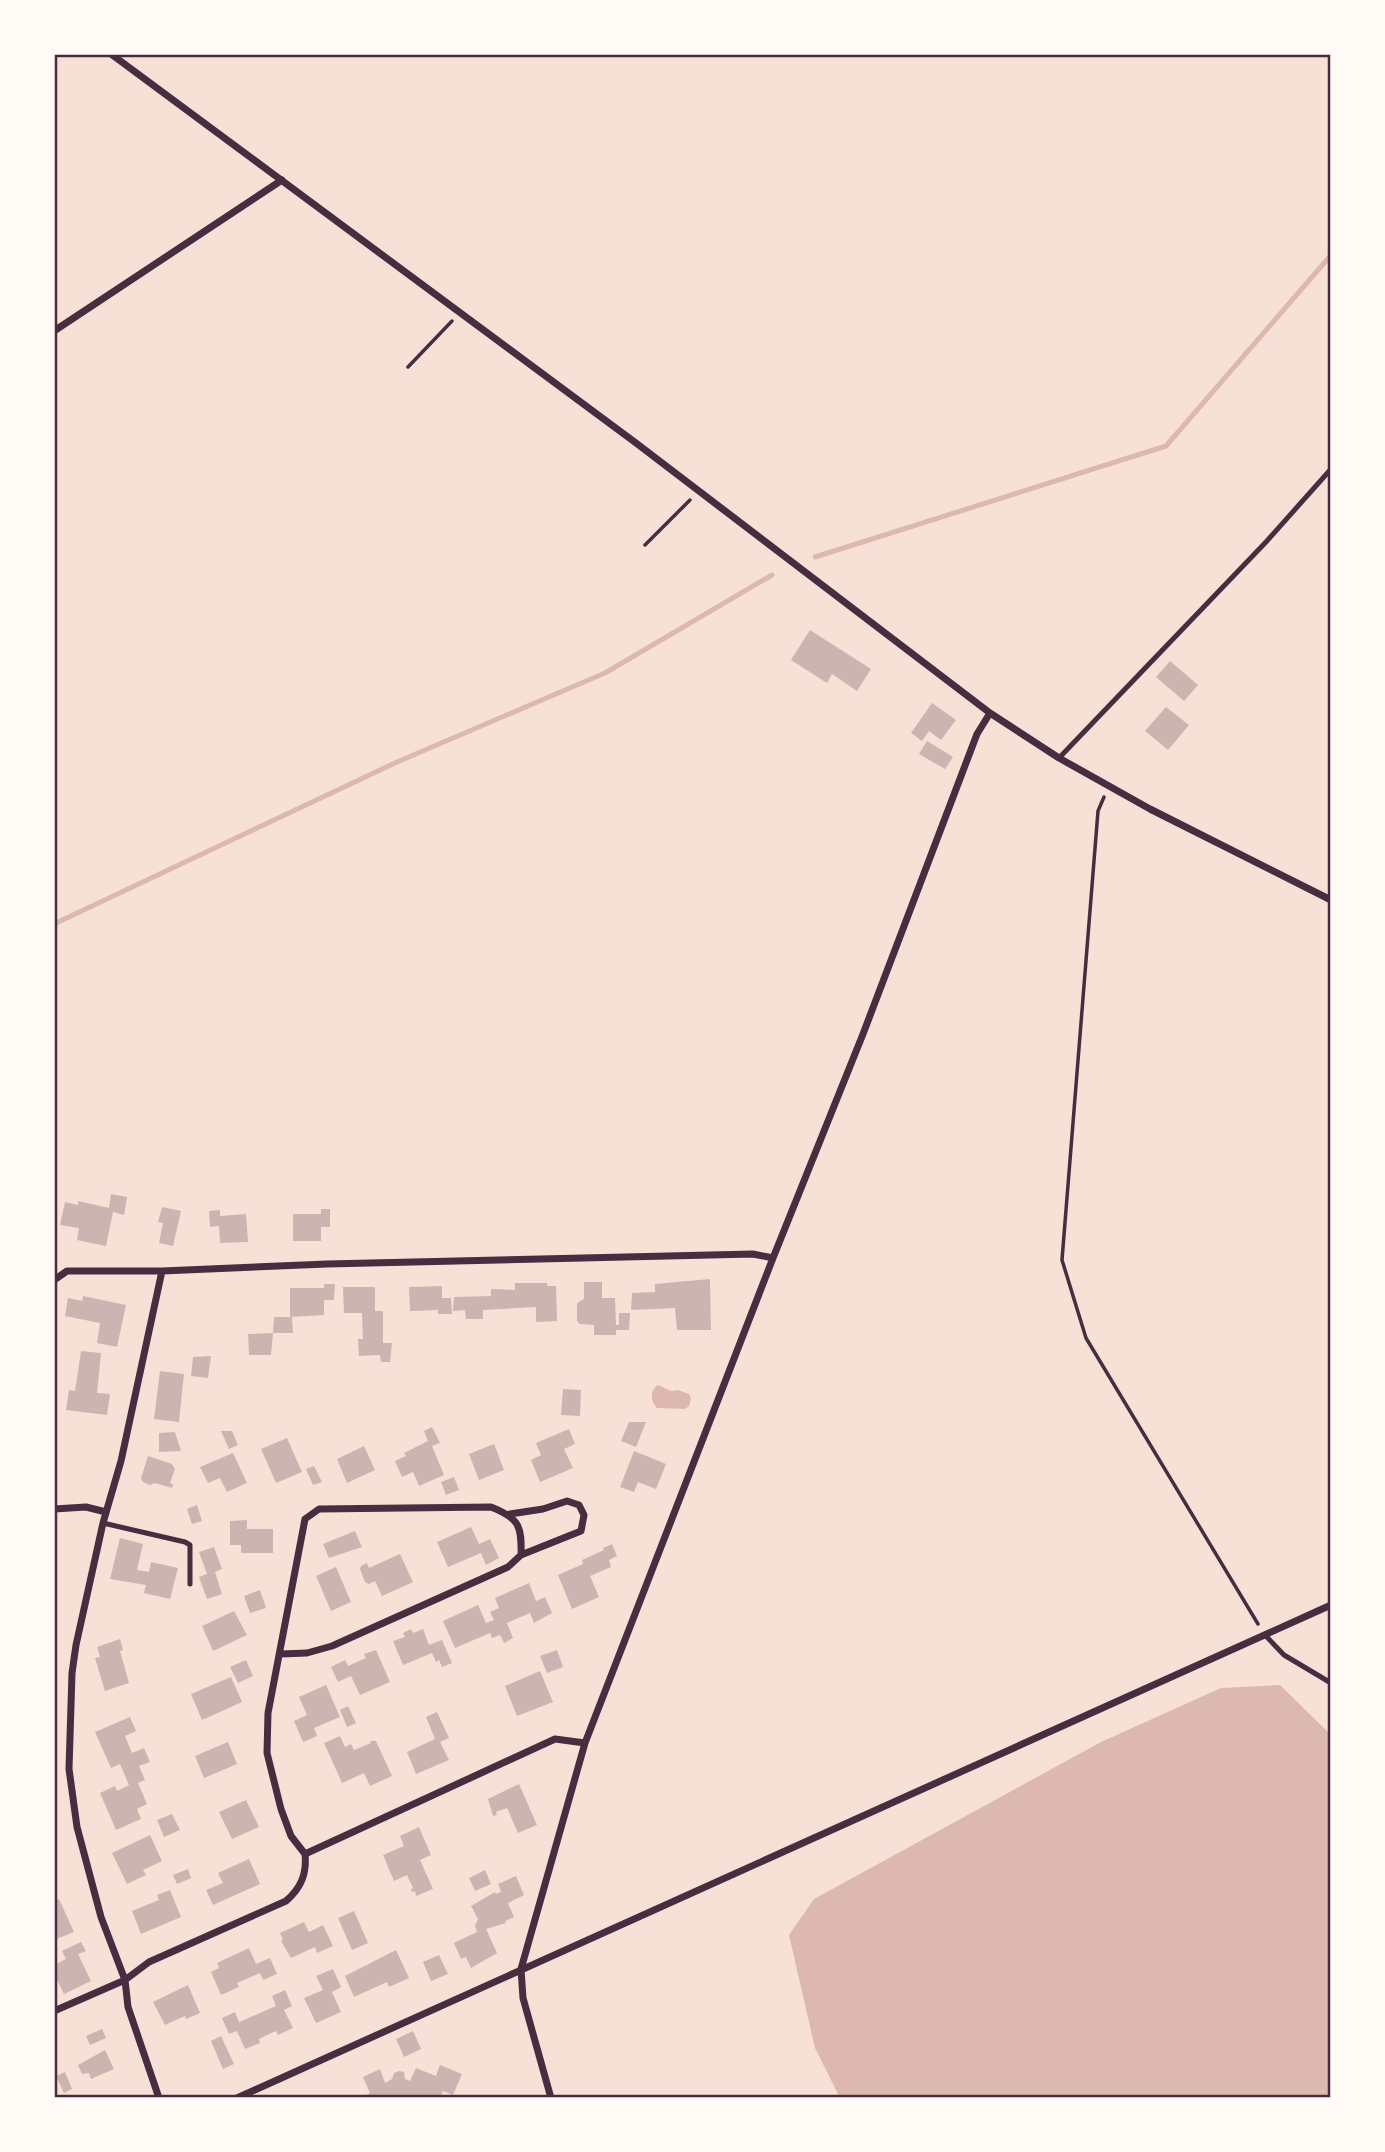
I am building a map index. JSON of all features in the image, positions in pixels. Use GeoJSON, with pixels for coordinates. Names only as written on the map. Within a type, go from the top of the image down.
{"type":"FeatureCollection","features":[{"type":"Feature","properties":{"kind":"street"},"geometry":{"type":"LineString","coordinates":[[111,54],[461,312],[990,713],[1059,758],[1108,785],[1331,900]]}},
{"type":"Feature","properties":{"kind":"street"},"geometry":{"type":"LineString","coordinates":[[54,331],[282,180]]}},
{"type":"Feature","properties":{"kind":"street"},"geometry":{"type":"LineString","coordinates":[[551,2098],[523,1998],[521,1969],[585,1743],[863,1034],[977,734],[990,713]]}},
{"type":"Feature","properties":{"kind":"street"},"geometry":{"type":"LineString","coordinates":[[54,1280],[67,1271],[163,1271],[327,1264],[753,1254],[773,1258]]}},
{"type":"Feature","properties":{"kind":"street"},"geometry":{"type":"LineString","coordinates":[[159,2098],[128,2007],[125,1980],[101,1917],[80,1840],[69,1769],[72,1673],[103,1523],[121,1461],[163,1271]]}},
{"type":"Feature","properties":{"kind":"street"},"geometry":{"type":"LineString","coordinates":[[54,2011],[125,1980],[149,1962],[286,1901],[297,1892],[304,1877],[305,1854],[291,1836],[281,1809],[267,1753],[268,1713],[305,1519],[319,1509],[491,1507],[510,1514],[542,1509],[567,1501],[579,1505],[584,1515],[581,1531],[521,1555],[508,1567],[331,1646],[307,1653],[281,1654]]}},
{"type":"Feature","properties":{"kind":"street"},"geometry":{"type":"LineString","coordinates":[[54,1509],[86,1507],[106,1512]]}},
{"type":"Feature","properties":{"kind":"street"},"geometry":{"type":"LineString","coordinates":[[510,1514],[522,1533],[521,1555]]}},
{"type":"Feature","properties":{"kind":"street"},"geometry":{"type":"LineString","coordinates":[[237,2098],[1331,1605]]}},
{"type":"Feature","properties":{"kind":"street"},"geometry":{"type":"LineString","coordinates":[[305,1854],[555,1739],[585,1743]]}},
{"type":"Feature","properties":{"kind":"lane"},"geometry":{"type":"LineString","coordinates":[[1059,758],[1266,542],[1331,469]]}},
{"type":"Feature","properties":{"kind":"lane"},"geometry":{"type":"LineString","coordinates":[[103,1523],[190,1545],[190,1584]]}},
{"type":"Feature","properties":{"kind":"lane"},"geometry":{"type":"LineString","coordinates":[[1265,1635],[1284,1655],[1331,1683]]}},
{"type":"Feature","properties":{"kind":"path"},"geometry":{"type":"LineString","coordinates":[[408,367],[461,312]]}},
{"type":"Feature","properties":{"kind":"path"},"geometry":{"type":"LineString","coordinates":[[645,545],[699,491]]}},
{"type":"Feature","properties":{"kind":"path"},"geometry":{"type":"LineString","coordinates":[[1108,785],[1098,811],[1062,1260],[1086,1338],[1265,1635]]}},
{"type":"Feature","properties":{"kind":"shaded area"},"geometry":{"type":"Polygon","coordinates":[[[658,1385],[671,1391],[678,1390],[689,1394],[689,1406],[685,1409],[657,1408],[652,1396],[658,1385]]]}},
{"type":"Feature","properties":{"kind":"shaded area"},"geometry":{"type":"Polygon","coordinates":[[[1280,1685],[1329,1733],[1331,1745],[1331,2098],[840,2098],[815,2048],[789,1935],[814,1899],[1101,1742],[1221,1688],[1280,1685]]]}},
{"type":"Feature","properties":{"kind":"building"},"geometry":{"type":"Polygon","coordinates":[[[810,630],[871,669],[857,691],[832,674],[827,683],[791,660],[810,630]]]}},
{"type":"Feature","properties":{"kind":"building"},"geometry":{"type":"Polygon","coordinates":[[[1170,661],[1198,685],[1184,701],[1156,677],[1170,661]]]}},
{"type":"Feature","properties":{"kind":"building"},"geometry":{"type":"Polygon","coordinates":[[[932,703],[956,720],[941,740],[929,731],[922,741],[911,733],[932,703]]]}},
{"type":"Feature","properties":{"kind":"building"},"geometry":{"type":"Polygon","coordinates":[[[1166,707],[1189,725],[1168,750],[1145,731],[1166,707]]]}},
{"type":"Feature","properties":{"kind":"building"},"geometry":{"type":"Polygon","coordinates":[[[927,741],[953,757],[945,769],[919,754],[927,741]]]}},
{"type":"Feature","properties":{"kind":"building"},"geometry":{"type":"Polygon","coordinates":[[[111,1194],[127,1197],[124,1215],[113,1212],[106,1246],[77,1240],[79,1228],[60,1225],[65,1202],[78,1205],[78,1201],[109,1208],[111,1194]]]}},
{"type":"Feature","properties":{"kind":"building"},"geometry":{"type":"Polygon","coordinates":[[[162,1207],[181,1211],[173,1246],[159,1243],[163,1223],[158,1222],[162,1207]]]}},
{"type":"Feature","properties":{"kind":"building"},"geometry":{"type":"Polygon","coordinates":[[[321,1209],[330,1209],[330,1227],[321,1227],[321,1241],[293,1241],[293,1214],[321,1214],[321,1209]]]}},
{"type":"Feature","properties":{"kind":"building"},"geometry":{"type":"Polygon","coordinates":[[[220,1210],[220,1216],[246,1214],[248,1242],[220,1243],[219,1226],[210,1227],[209,1211],[220,1210]]]}},
{"type":"Feature","properties":{"kind":"building"},"geometry":{"type":"Polygon","coordinates":[[[710,1279],[711,1330],[677,1330],[675,1308],[631,1310],[632,1293],[655,1292],[655,1284],[710,1279]]]}},
{"type":"Feature","properties":{"kind":"building"},"geometry":{"type":"Polygon","coordinates":[[[584,1282],[602,1282],[602,1298],[615,1298],[616,1325],[619,1325],[619,1313],[630,1313],[629,1330],[616,1330],[616,1335],[594,1335],[594,1325],[580,1324],[577,1321],[577,1303],[584,1299],[584,1282]]]}},
{"type":"Feature","properties":{"kind":"building"},"geometry":{"type":"Polygon","coordinates":[[[515,1283],[547,1283],[547,1286],[556,1286],[557,1321],[536,1322],[536,1307],[483,1310],[483,1319],[466,1319],[465,1310],[453,1311],[454,1297],[491,1296],[491,1289],[515,1290],[515,1283]]]}},
{"type":"Feature","properties":{"kind":"building"},"geometry":{"type":"Polygon","coordinates":[[[324,1284],[335,1284],[334,1300],[324,1300],[324,1315],[290,1317],[290,1288],[324,1288],[324,1284]]]}},
{"type":"Feature","properties":{"kind":"building"},"geometry":{"type":"Polygon","coordinates":[[[442,1286],[442,1298],[451,1298],[452,1314],[438,1314],[438,1310],[410,1311],[409,1287],[442,1286]]]}},
{"type":"Feature","properties":{"kind":"building"},"geometry":{"type":"Polygon","coordinates":[[[343,1287],[375,1287],[375,1311],[383,1311],[383,1343],[392,1343],[390,1362],[381,1362],[380,1355],[359,1356],[358,1339],[363,1339],[362,1313],[344,1313],[343,1287]]]}},
{"type":"Feature","properties":{"kind":"building"},"geometry":{"type":"Polygon","coordinates":[[[83,1296],[126,1305],[117,1347],[97,1343],[100,1323],[65,1316],[68,1298],[82,1301],[83,1296]]]}},
{"type":"Feature","properties":{"kind":"building"},"geometry":{"type":"Polygon","coordinates":[[[274,1317],[292,1317],[293,1333],[273,1333],[274,1317]]]}},
{"type":"Feature","properties":{"kind":"building"},"geometry":{"type":"Polygon","coordinates":[[[273,1333],[271,1355],[249,1355],[248,1334],[273,1333]]]}},
{"type":"Feature","properties":{"kind":"building"},"geometry":{"type":"Polygon","coordinates":[[[81,1351],[101,1353],[97,1393],[110,1394],[107,1415],[66,1410],[69,1390],[75,1391],[81,1351]]]}},
{"type":"Feature","properties":{"kind":"building"},"geometry":{"type":"Polygon","coordinates":[[[211,1356],[208,1378],[191,1376],[193,1357],[211,1356]]]}},
{"type":"Feature","properties":{"kind":"building"},"geometry":{"type":"Polygon","coordinates":[[[160,1371],[184,1374],[179,1422],[154,1419],[160,1371]]]}},
{"type":"Feature","properties":{"kind":"building"},"geometry":{"type":"Polygon","coordinates":[[[563,1389],[581,1390],[580,1416],[561,1415],[563,1389]]]}},
{"type":"Feature","properties":{"kind":"building"},"geometry":{"type":"Polygon","coordinates":[[[629,1422],[646,1422],[636,1447],[621,1441],[629,1422]]]}},
{"type":"Feature","properties":{"kind":"building"},"geometry":{"type":"Polygon","coordinates":[[[432,1427],[440,1443],[432,1446],[444,1475],[419,1486],[413,1472],[402,1477],[395,1461],[406,1456],[404,1453],[428,1441],[424,1431],[432,1427]]]}},
{"type":"Feature","properties":{"kind":"building"},"geometry":{"type":"Polygon","coordinates":[[[569,1429],[575,1444],[564,1449],[573,1468],[540,1482],[531,1460],[541,1455],[536,1443],[569,1429]]]}},
{"type":"Feature","properties":{"kind":"building"},"geometry":{"type":"Polygon","coordinates":[[[221,1431],[232,1431],[238,1445],[229,1449],[221,1431]]]}},
{"type":"Feature","properties":{"kind":"building"},"geometry":{"type":"Polygon","coordinates":[[[175,1432],[181,1451],[159,1452],[159,1433],[175,1432]]]}},
{"type":"Feature","properties":{"kind":"building"},"geometry":{"type":"Polygon","coordinates":[[[287,1438],[302,1472],[276,1483],[261,1449],[287,1438]]]}},
{"type":"Feature","properties":{"kind":"building"},"geometry":{"type":"Polygon","coordinates":[[[494,1444],[504,1470],[479,1480],[469,1454],[494,1444]]]}},
{"type":"Feature","properties":{"kind":"building"},"geometry":{"type":"Polygon","coordinates":[[[364,1446],[375,1470],[347,1483],[337,1459],[364,1446]]]}},
{"type":"Feature","properties":{"kind":"building"},"geometry":{"type":"Polygon","coordinates":[[[634,1451],[666,1464],[656,1489],[638,1482],[634,1492],[620,1487],[634,1451]]]}},
{"type":"Feature","properties":{"kind":"building"},"geometry":{"type":"Polygon","coordinates":[[[233,1453],[247,1483],[227,1492],[220,1478],[208,1483],[200,1467],[233,1453]]]}},
{"type":"Feature","properties":{"kind":"building"},"geometry":{"type":"Polygon","coordinates":[[[148,1456],[172,1464],[175,1469],[170,1483],[173,1484],[172,1488],[143,1482],[141,1478],[148,1456]]]}},
{"type":"Feature","properties":{"kind":"building"},"geometry":{"type":"Polygon","coordinates":[[[314,1466],[322,1482],[313,1485],[306,1469],[314,1466]]]}},
{"type":"Feature","properties":{"kind":"building"},"geometry":{"type":"Polygon","coordinates":[[[454,1477],[459,1490],[446,1495],[441,1482],[454,1477]]]}},
{"type":"Feature","properties":{"kind":"building"},"geometry":{"type":"Polygon","coordinates":[[[197,1505],[202,1521],[192,1524],[187,1509],[197,1505]]]}},
{"type":"Feature","properties":{"kind":"building"},"geometry":{"type":"Polygon","coordinates":[[[247,1520],[247,1529],[273,1529],[273,1553],[241,1553],[241,1545],[230,1545],[230,1521],[247,1520]]]}},
{"type":"Feature","properties":{"kind":"building"},"geometry":{"type":"Polygon","coordinates":[[[471,1527],[479,1544],[490,1539],[499,1558],[486,1565],[481,1553],[448,1567],[437,1542],[471,1527]]]}},
{"type":"Feature","properties":{"kind":"building"},"geometry":{"type":"Polygon","coordinates":[[[355,1531],[362,1547],[329,1558],[323,1544],[355,1531]]]}},
{"type":"Feature","properties":{"kind":"building"},"geometry":{"type":"Polygon","coordinates":[[[120,1538],[143,1544],[137,1570],[149,1572],[151,1562],[178,1568],[170,1599],[144,1593],[146,1585],[110,1579],[120,1538]]]}},
{"type":"Feature","properties":{"kind":"building"},"geometry":{"type":"Polygon","coordinates":[[[612,1544],[617,1556],[609,1560],[611,1567],[590,1576],[599,1597],[572,1609],[558,1575],[583,1564],[582,1560],[612,1544]]]}},
{"type":"Feature","properties":{"kind":"building"},"geometry":{"type":"Polygon","coordinates":[[[214,1547],[222,1569],[215,1572],[222,1594],[207,1599],[199,1577],[207,1574],[199,1552],[214,1547]]]}},
{"type":"Feature","properties":{"kind":"building"},"geometry":{"type":"Polygon","coordinates":[[[400,1554],[413,1582],[382,1596],[375,1581],[369,1584],[365,1582],[361,1566],[367,1563],[369,1568],[400,1554]]]}},
{"type":"Feature","properties":{"kind":"building"},"geometry":{"type":"Polygon","coordinates":[[[336,1567],[351,1602],[331,1611],[316,1576],[336,1567]]]}},
{"type":"Feature","properties":{"kind":"building"},"geometry":{"type":"Polygon","coordinates":[[[529,1583],[536,1601],[545,1597],[552,1613],[534,1623],[530,1613],[507,1623],[513,1638],[504,1643],[500,1635],[492,1638],[490,1633],[455,1648],[443,1621],[478,1605],[486,1623],[494,1620],[490,1612],[499,1608],[495,1598],[529,1583]]]}},
{"type":"Feature","properties":{"kind":"building"},"geometry":{"type":"Polygon","coordinates":[[[260,1590],[266,1608],[250,1613],[244,1596],[260,1590]]]}},
{"type":"Feature","properties":{"kind":"building"},"geometry":{"type":"Polygon","coordinates":[[[234,1611],[247,1635],[213,1651],[202,1626],[234,1611]]]}},
{"type":"Feature","properties":{"kind":"building"},"geometry":{"type":"Polygon","coordinates":[[[411,1629],[413,1633],[423,1629],[429,1645],[442,1640],[452,1663],[442,1667],[432,1653],[403,1665],[393,1641],[405,1637],[403,1633],[411,1629]]]}},
{"type":"Feature","properties":{"kind":"building"},"geometry":{"type":"Polygon","coordinates":[[[120,1639],[123,1650],[120,1651],[129,1683],[105,1691],[95,1658],[100,1657],[97,1647],[120,1639]]]}},
{"type":"Feature","properties":{"kind":"building"},"geometry":{"type":"Polygon","coordinates":[[[376,1650],[390,1682],[360,1695],[351,1676],[338,1682],[331,1667],[345,1660],[348,1666],[366,1658],[364,1654],[376,1650]]]}},
{"type":"Feature","properties":{"kind":"building"},"geometry":{"type":"Polygon","coordinates":[[[557,1650],[563,1667],[547,1673],[540,1656],[557,1650]]]}},
{"type":"Feature","properties":{"kind":"building"},"geometry":{"type":"Polygon","coordinates":[[[246,1660],[253,1676],[238,1683],[230,1667],[246,1660]]]}},
{"type":"Feature","properties":{"kind":"building"},"geometry":{"type":"Polygon","coordinates":[[[540,1671],[553,1702],[517,1716],[505,1686],[540,1671]]]}},
{"type":"Feature","properties":{"kind":"building"},"geometry":{"type":"Polygon","coordinates":[[[231,1677],[242,1702],[202,1720],[191,1694],[231,1677]]]}},
{"type":"Feature","properties":{"kind":"building"},"geometry":{"type":"Polygon","coordinates":[[[326,1685],[340,1717],[314,1728],[317,1736],[303,1742],[294,1721],[307,1715],[299,1697],[326,1685]]]}},
{"type":"Feature","properties":{"kind":"building"},"geometry":{"type":"Polygon","coordinates":[[[348,1706],[356,1723],[347,1727],[340,1710],[348,1706]]]}},
{"type":"Feature","properties":{"kind":"building"},"geometry":{"type":"Polygon","coordinates":[[[437,1712],[449,1738],[440,1742],[449,1760],[416,1774],[407,1752],[435,1739],[426,1717],[437,1712]]]}},
{"type":"Feature","properties":{"kind":"building"},"geometry":{"type":"Polygon","coordinates":[[[130,1717],[136,1731],[125,1736],[132,1753],[144,1748],[150,1762],[139,1766],[145,1780],[138,1783],[147,1804],[137,1809],[141,1819],[116,1830],[100,1793],[115,1786],[117,1791],[129,1785],[120,1764],[111,1768],[95,1732],[130,1717]]]}},
{"type":"Feature","properties":{"kind":"building"},"geometry":{"type":"Polygon","coordinates":[[[340,1736],[345,1747],[351,1744],[354,1750],[371,1743],[370,1741],[376,1741],[392,1776],[370,1786],[364,1773],[342,1783],[324,1743],[340,1736]]]}},
{"type":"Feature","properties":{"kind":"building"},"geometry":{"type":"Polygon","coordinates":[[[228,1742],[237,1764],[204,1778],[195,1756],[228,1742]]]}},
{"type":"Feature","properties":{"kind":"building"},"geometry":{"type":"Polygon","coordinates":[[[519,1784],[537,1825],[518,1833],[507,1808],[493,1816],[488,1799],[519,1784]]]}},
{"type":"Feature","properties":{"kind":"building"},"geometry":{"type":"Polygon","coordinates":[[[246,1800],[259,1827],[232,1839],[219,1812],[246,1800]]]}},
{"type":"Feature","properties":{"kind":"building"},"geometry":{"type":"Polygon","coordinates":[[[172,1814],[180,1830],[164,1837],[157,1820],[172,1814]]]}},
{"type":"Feature","properties":{"kind":"building"},"geometry":{"type":"Polygon","coordinates":[[[419,1827],[431,1855],[420,1860],[433,1889],[416,1896],[415,1891],[412,1892],[407,1875],[394,1881],[383,1855],[404,1846],[400,1836],[419,1827]]]}},
{"type":"Feature","properties":{"kind":"building"},"geometry":{"type":"Polygon","coordinates":[[[150,1835],[162,1861],[143,1870],[146,1875],[127,1884],[112,1853],[150,1835]]]}},
{"type":"Feature","properties":{"kind":"building"},"geometry":{"type":"Polygon","coordinates":[[[249,1859],[260,1884],[213,1905],[206,1890],[223,1883],[218,1873],[249,1859]]]}},
{"type":"Feature","properties":{"kind":"building"},"geometry":{"type":"Polygon","coordinates":[[[188,1869],[191,1878],[177,1884],[173,1875],[188,1869]]]}},
{"type":"Feature","properties":{"kind":"building"},"geometry":{"type":"Polygon","coordinates":[[[485,1870],[491,1884],[475,1891],[469,1878],[485,1870]]]}},
{"type":"Feature","properties":{"kind":"building"},"geometry":{"type":"Polygon","coordinates":[[[516,1876],[524,1895],[508,1903],[514,1917],[505,1921],[506,1923],[486,1929],[497,1953],[471,1968],[466,1957],[461,1959],[454,1943],[477,1932],[475,1926],[478,1919],[471,1906],[495,1892],[501,1892],[498,1884],[516,1876]]]}},
{"type":"Feature","properties":{"kind":"building"},"geometry":{"type":"Polygon","coordinates":[[[170,1890],[181,1917],[141,1934],[132,1911],[159,1900],[157,1895],[170,1890]]]}},
{"type":"Feature","properties":{"kind":"building"},"geometry":{"type":"Polygon","coordinates":[[[59,1899],[74,1932],[54,1940],[54,1901],[59,1899]]]}},
{"type":"Feature","properties":{"kind":"building"},"geometry":{"type":"Polygon","coordinates":[[[354,1911],[368,1943],[352,1950],[338,1918],[354,1911]]]}},
{"type":"Feature","properties":{"kind":"building"},"geometry":{"type":"Polygon","coordinates":[[[304,1922],[309,1932],[323,1925],[333,1946],[317,1953],[315,1947],[291,1958],[281,1941],[283,1940],[280,1933],[304,1922]]]}},
{"type":"Feature","properties":{"kind":"building"},"geometry":{"type":"Polygon","coordinates":[[[81,1942],[86,1951],[78,1954],[91,1981],[64,1994],[54,1974],[54,1965],[66,1959],[62,1951],[81,1942]]]}},
{"type":"Feature","properties":{"kind":"building"},"geometry":{"type":"Polygon","coordinates":[[[249,1948],[256,1964],[270,1958],[277,1974],[263,1980],[260,1973],[237,1983],[239,1987],[221,1995],[211,1972],[219,1968],[217,1963],[249,1948]]]}},
{"type":"Feature","properties":{"kind":"building"},"geometry":{"type":"Polygon","coordinates":[[[396,1950],[409,1978],[389,1987],[387,1982],[354,1997],[345,1976],[396,1950]]]}},
{"type":"Feature","properties":{"kind":"building"},"geometry":{"type":"Polygon","coordinates":[[[439,1955],[448,1974],[431,1981],[423,1962],[439,1955]]]}},
{"type":"Feature","properties":{"kind":"building"},"geometry":{"type":"Polygon","coordinates":[[[333,1969],[341,1987],[332,1992],[341,2012],[316,2023],[304,1998],[323,1990],[316,1976],[333,1969]]]}},
{"type":"Feature","properties":{"kind":"building"},"geometry":{"type":"Polygon","coordinates":[[[188,1985],[200,2013],[165,2025],[153,2002],[188,1985]]]}},
{"type":"Feature","properties":{"kind":"building"},"geometry":{"type":"Polygon","coordinates":[[[285,1990],[292,2006],[284,2010],[293,2028],[278,2035],[276,2031],[259,2039],[260,2043],[245,2049],[237,2031],[229,2034],[222,2018],[235,2012],[239,2022],[276,2006],[272,1996],[285,1990]]]}},
{"type":"Feature","properties":{"kind":"building"},"geometry":{"type":"Polygon","coordinates":[[[102,2029],[106,2038],[90,2045],[86,2036],[102,2029]]]}},
{"type":"Feature","properties":{"kind":"building"},"geometry":{"type":"Polygon","coordinates":[[[413,2031],[421,2049],[404,2057],[396,2039],[413,2031]]]}},
{"type":"Feature","properties":{"kind":"building"},"geometry":{"type":"Polygon","coordinates":[[[221,2036],[234,2064],[223,2069],[211,2041],[221,2036]]]}},
{"type":"Feature","properties":{"kind":"building"},"geometry":{"type":"Polygon","coordinates":[[[105,2050],[114,2069],[91,2079],[89,2073],[82,2074],[78,2065],[105,2050]]]}},
{"type":"Feature","properties":{"kind":"building"},"geometry":{"type":"Polygon","coordinates":[[[440,2065],[462,2074],[453,2095],[443,2091],[440,2098],[360,2098],[370,2093],[363,2077],[380,2069],[385,2083],[399,2071],[404,2072],[405,2079],[410,2081],[416,2068],[436,2076],[440,2065]]]}},
{"type":"Feature","properties":{"kind":"building"},"geometry":{"type":"Polygon","coordinates":[[[65,2072],[72,2089],[64,2093],[56,2076],[65,2072]]]}},
{"type":"Feature","properties":{"kind":"waterway"},"geometry":{"type":"LineString","coordinates":[[815,557],[1166,446],[1331,255]]}},
{"type":"Feature","properties":{"kind":"waterway"},"geometry":{"type":"LineString","coordinates":[[54,924],[397,762],[605,673],[772,575]]}}]}
